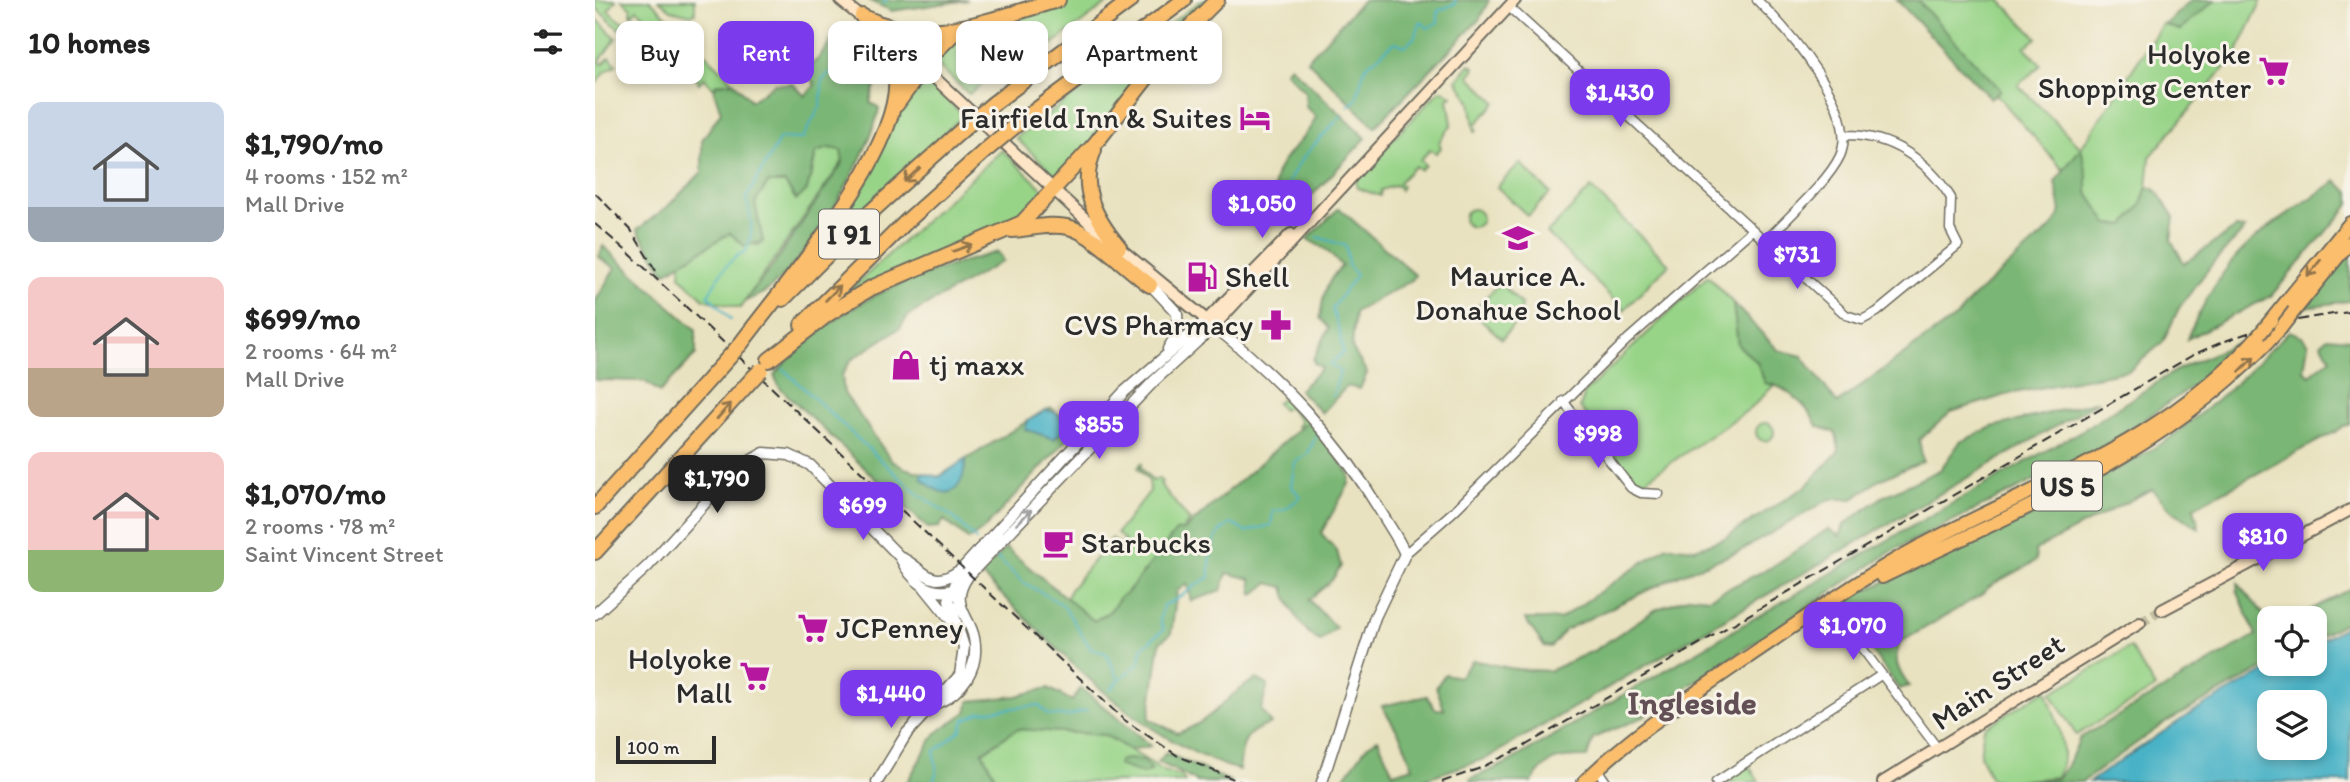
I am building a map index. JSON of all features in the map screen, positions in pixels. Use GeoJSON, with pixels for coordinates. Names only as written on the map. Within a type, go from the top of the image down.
{"type":"FeatureCollection","features":[{"type":"Feature","properties":{"kind":"highway"},"geometry":{"type":"LineString","coordinates":[[986,21],[1058,0]]}},
{"type":"Feature","properties":{"kind":"highway","name":"I 91"},"geometry":{"type":"LineString","coordinates":[[595,507],[736,349],[836,246],[994,103],[1131,0]]}},
{"type":"Feature","properties":{"kind":"highway","name":"I 91"},"geometry":{"type":"LineString","coordinates":[[595,552],[761,369],[882,244],[1016,125],[1184,0]]}},
{"type":"Feature","properties":{"kind":"highway"},"geometry":{"type":"LineString","coordinates":[[1011,230],[1030,216],[1055,190],[1098,141],[1173,44],[1217,0]]}},
{"type":"Feature","properties":{"kind":"highway"},"geometry":{"type":"LineString","coordinates":[[862,16],[906,32],[956,29]]}},
{"type":"Feature","properties":{"kind":"highway"},"geometry":{"type":"LineString","coordinates":[[862,16],[882,41],[893,63],[896,96],[892,112]]}},
{"type":"Feature","properties":{"kind":"highway"},"geometry":{"type":"LineString","coordinates":[[942,46],[956,31]]}},
{"type":"Feature","properties":{"kind":"highway"},"geometry":{"type":"LineString","coordinates":[[736,349],[833,221],[868,162],[892,112],[911,84]]}},
{"type":"Feature","properties":{"kind":"highway"},"geometry":{"type":"LineString","coordinates":[[1098,141],[1088,168],[1089,197],[1100,222],[1119,247]]}},
{"type":"Feature","properties":{"kind":"highway"},"geometry":{"type":"LineString","coordinates":[[761,369],[819,320],[862,293],[937,257],[1011,230],[1048,225],[1080,231],[1150,285]]}},
{"type":"Feature","properties":{"kind":"main road"},"geometry":{"type":"LineString","coordinates":[[840,0],[868,21]]}},
{"type":"Feature","properties":{"kind":"main road"},"geometry":{"type":"LineString","coordinates":[[941,84],[1119,247],[1210,323],[1512,3]]}},
{"type":"Feature","properties":{"kind":"main road","name":"US 5"},"geometry":{"type":"LineString","coordinates":[[1828,603],[2084,478],[2145,444],[2227,384],[2350,223]]}},
{"type":"Feature","properties":{"kind":"main road","name":"US 5"},"geometry":{"type":"LineString","coordinates":[[1584,782],[1623,745],[1674,708],[1828,603],[1903,556],[2137,438],[2207,386],[2277,320],[2294,311],[2350,242]]}},
{"type":"Feature","properties":{"kind":"main road"},"geometry":{"type":"LineString","coordinates":[[2162,610],[2350,510]]}},
{"type":"Feature","properties":{"kind":"main road","name":"Main Street"},"geometry":{"type":"LineString","coordinates":[[1883,782],[2140,623]]}},
{"type":"Feature","properties":{"kind":"street"},"geometry":{"type":"LineString","coordinates":[[1757,0],[1807,56],[1833,104],[1844,135],[1842,149],[1832,169],[1765,242]]}},
{"type":"Feature","properties":{"kind":"street"},"geometry":{"type":"LineString","coordinates":[[1512,3],[1846,316],[1859,320],[1873,315],[1958,244],[1950,229],[1951,198],[1926,168],[1902,149],[1883,139],[1844,135]]}},
{"type":"Feature","properties":{"kind":"street"},"geometry":{"type":"LineString","coordinates":[[1322,782],[1375,617],[1405,554],[1473,492],[1563,401],[1752,230]]}},
{"type":"Feature","properties":{"kind":"street"},"geometry":{"type":"LineString","coordinates":[[877,782],[907,733],[962,670],[964,647],[950,604],[952,590],[961,570],[1096,421],[1156,363],[1176,338],[1180,325],[1174,308],[1150,285],[1137,263]]}},
{"type":"Feature","properties":{"kind":"street"},"geometry":{"type":"LineString","coordinates":[[1156,363],[1210,323]]}},
{"type":"Feature","properties":{"kind":"street"},"geometry":{"type":"LineString","coordinates":[[1210,323],[1265,369],[1333,439],[1367,488],[1405,554]]}},
{"type":"Feature","properties":{"kind":"street"},"geometry":{"type":"LineString","coordinates":[[935,704],[946,700],[965,684],[974,662],[975,639],[961,612],[963,587],[985,558],[1210,323]]}},
{"type":"Feature","properties":{"kind":"street"},"geometry":{"type":"LineString","coordinates":[[1563,401],[1631,488],[1641,493],[1659,494]]}},
{"type":"Feature","properties":{"kind":"street"},"geometry":{"type":"LineString","coordinates":[[595,614],[653,561],[740,465],[764,453],[789,455],[810,465],[900,557],[905,568],[939,593],[963,587]]}},
{"type":"Feature","properties":{"kind":"street"},"geometry":{"type":"LineString","coordinates":[[924,580],[942,580],[961,570]]}},
{"type":"Feature","properties":{"kind":"street"},"geometry":{"type":"LineString","coordinates":[[924,580],[955,625]]}},
{"type":"Feature","properties":{"kind":"street"},"geometry":{"type":"LineString","coordinates":[[952,590],[960,600]]}},
{"type":"Feature","properties":{"kind":"street"},"geometry":{"type":"LineString","coordinates":[[1828,603],[1938,749]]}},
{"type":"Feature","properties":{"kind":"street"},"geometry":{"type":"LineString","coordinates":[[1716,782],[1881,675]]}},
{"type":"Feature","properties":{"kind":"street"},"geometry":{"type":"LineString","coordinates":[[1597,769],[1606,782]]}},
{"type":"Feature","properties":{"kind":"green space"},"geometry":{"type":"Polygon","coordinates":[[[595,0],[616,0],[608,11],[621,21],[616,21],[616,26],[595,7],[595,0]]]}},
{"type":"Feature","properties":{"kind":"green space"},"geometry":{"type":"Polygon","coordinates":[[[622,0],[650,0],[672,21],[650,21],[637,9],[631,16],[631,8],[622,0]]]}},
{"type":"Feature","properties":{"kind":"green space"},"geometry":{"type":"Polygon","coordinates":[[[659,0],[695,0],[695,13],[691,15],[671,10],[659,0]]]}},
{"type":"Feature","properties":{"kind":"green space"},"geometry":{"type":"Polygon","coordinates":[[[868,0],[968,0],[892,11],[868,0]]]}},
{"type":"Feature","properties":{"kind":"green space"},"geometry":{"type":"Polygon","coordinates":[[[1069,0],[1112,0],[1084,21],[1062,21],[1062,37],[1048,47],[1048,21],[995,21],[1069,0]]]}},
{"type":"Feature","properties":{"kind":"green space"},"geometry":{"type":"Polygon","coordinates":[[[1202,0],[1210,0],[1193,21],[1174,21],[1202,0]]]}},
{"type":"Feature","properties":{"kind":"green space"},"geometry":{"type":"Polygon","coordinates":[[[1363,0],[1489,0],[1479,20],[1375,127],[1307,60],[1363,0]]]}},
{"type":"Feature","properties":{"kind":"green space"},"geometry":{"type":"Polygon","coordinates":[[[1897,0],[1917,0],[2001,90],[1990,98],[1897,0]]]}},
{"type":"Feature","properties":{"kind":"green space"},"geometry":{"type":"Polygon","coordinates":[[[1917,0],[2000,0],[2037,38],[2025,47],[2041,65],[2018,85],[2081,148],[2163,23],[2180,30],[2215,0],[2262,0],[2236,54],[2150,157],[2147,186],[2141,205],[2125,225],[2108,224],[2087,192],[2087,174],[2081,149],[2063,170],[1996,94],[2000,90],[1917,0]]]}},
{"type":"Feature","properties":{"kind":"green space"},"geometry":{"type":"Polygon","coordinates":[[[2191,0],[2215,0],[2180,30],[2165,25],[2191,0]]]}},
{"type":"Feature","properties":{"kind":"green space"},"geometry":{"type":"Polygon","coordinates":[[[595,17],[616,38],[599,62],[603,64],[610,57],[616,65],[604,73],[595,85],[595,17]]]}},
{"type":"Feature","properties":{"kind":"green space"},"geometry":{"type":"Polygon","coordinates":[[[956,41],[956,82],[942,69],[942,52],[956,41]]]}},
{"type":"Feature","properties":{"kind":"green space"},"geometry":{"type":"Polygon","coordinates":[[[828,45],[828,84],[876,84],[870,102],[879,108],[864,152],[818,232],[783,276],[768,290],[744,302],[772,267],[843,162],[841,150],[829,148],[816,152],[807,190],[797,200],[785,183],[768,183],[755,203],[763,242],[744,246],[730,233],[665,273],[637,230],[667,207],[702,172],[702,140],[721,112],[714,91],[716,84],[736,84],[751,101],[774,84],[793,84],[805,96],[815,85],[814,62],[828,45]]]}},
{"type":"Feature","properties":{"kind":"green space"},"geometry":{"type":"Polygon","coordinates":[[[704,53],[718,66],[718,84],[715,89],[704,78],[704,53]]]}},
{"type":"Feature","properties":{"kind":"green space"},"geometry":{"type":"Polygon","coordinates":[[[1470,64],[1475,68],[1469,76],[1496,102],[1474,126],[1470,101],[1457,80],[1470,64]]]}},
{"type":"Feature","properties":{"kind":"green space"},"geometry":{"type":"Polygon","coordinates":[[[1290,66],[1366,138],[1289,220],[1282,212],[1276,197],[1276,174],[1316,117],[1306,107],[1305,92],[1285,71],[1290,66]]]}},
{"type":"Feature","properties":{"kind":"green space"},"geometry":{"type":"Polygon","coordinates":[[[920,84],[929,84],[964,115],[813,255],[905,98],[920,84]]]}},
{"type":"Feature","properties":{"kind":"green space"},"geometry":{"type":"Polygon","coordinates":[[[958,84],[983,84],[969,94],[958,84]]]}},
{"type":"Feature","properties":{"kind":"green space"},"geometry":{"type":"Polygon","coordinates":[[[1089,84],[1141,84],[1088,149],[1057,177],[1016,138],[1089,84]]]}},
{"type":"Feature","properties":{"kind":"green space"},"geometry":{"type":"Polygon","coordinates":[[[1443,90],[1452,96],[1448,99],[1452,124],[1439,142],[1441,148],[1436,153],[1430,150],[1420,160],[1425,165],[1420,170],[1415,166],[1399,182],[1402,186],[1400,190],[1397,185],[1381,190],[1380,196],[1357,188],[1356,178],[1438,92],[1443,90]]]}},
{"type":"Feature","properties":{"kind":"green space"},"geometry":{"type":"Polygon","coordinates":[[[829,148],[841,150],[843,161],[740,308],[704,299],[680,276],[681,263],[730,232],[759,246],[763,242],[755,203],[768,183],[785,183],[796,200],[812,174],[816,152],[829,148]]]}},
{"type":"Feature","properties":{"kind":"green space"},"geometry":{"type":"Polygon","coordinates":[[[2081,148],[2087,174],[2087,192],[2108,224],[2125,225],[2141,205],[2147,186],[2156,190],[2174,217],[2171,240],[2184,263],[2236,228],[2245,229],[2213,263],[2179,308],[2163,342],[2130,370],[2009,394],[1951,412],[1919,440],[1923,461],[1879,480],[1853,499],[1830,499],[1740,551],[1679,575],[1565,630],[1551,647],[1544,646],[1525,619],[1560,619],[1667,546],[1695,549],[1723,539],[1806,486],[1839,451],[1836,433],[1817,426],[1796,398],[1781,388],[1765,383],[1757,362],[1738,345],[1733,303],[1778,350],[1802,356],[1837,403],[1958,315],[1974,296],[2053,226],[2061,211],[2055,182],[2081,148]]]}},
{"type":"Feature","properties":{"kind":"green space"},"geometry":{"type":"Polygon","coordinates":[[[1002,150],[1045,191],[1022,216],[838,301],[1002,150]]]}},
{"type":"Feature","properties":{"kind":"green space"},"geometry":{"type":"Polygon","coordinates":[[[1520,163],[1550,193],[1528,216],[1497,187],[1520,163]]]}},
{"type":"Feature","properties":{"kind":"green space"},"geometry":{"type":"Polygon","coordinates":[[[2336,181],[2350,193],[2350,204],[2271,296],[2187,339],[2212,291],[2241,252],[2266,229],[2336,181]]]}},
{"type":"Feature","properties":{"kind":"green space"},"geometry":{"type":"Polygon","coordinates":[[[1591,188],[1669,264],[1624,310],[1547,233],[1591,188]]]}},
{"type":"Feature","properties":{"kind":"green space"},"geometry":{"type":"Polygon","coordinates":[[[1339,208],[1415,275],[1412,280],[1355,312],[1352,348],[1367,373],[1360,389],[1347,386],[1322,413],[1299,390],[1322,368],[1314,363],[1313,359],[1329,328],[1320,318],[1322,302],[1329,283],[1342,266],[1325,249],[1307,239],[1339,208]]]}},
{"type":"Feature","properties":{"kind":"green space"},"geometry":{"type":"Polygon","coordinates":[[[1469,209],[1477,209],[1482,218],[1480,225],[1469,227],[1464,222],[1464,214],[1469,209]]]}},
{"type":"Feature","properties":{"kind":"green space"},"geometry":{"type":"Polygon","coordinates":[[[603,246],[696,330],[696,354],[660,392],[644,381],[595,380],[595,302],[615,268],[599,257],[603,246]]]}},
{"type":"Feature","properties":{"kind":"green space"},"geometry":{"type":"Polygon","coordinates":[[[998,252],[1003,261],[908,316],[900,328],[851,360],[842,375],[844,393],[891,460],[904,468],[938,477],[1045,410],[1052,408],[1069,423],[1071,433],[1066,441],[984,529],[969,540],[944,520],[939,527],[928,528],[780,388],[774,375],[824,328],[876,295],[933,272],[998,252]]]}},
{"type":"Feature","properties":{"kind":"green space"},"geometry":{"type":"Polygon","coordinates":[[[2350,252],[2350,301],[2306,307],[2350,252]]]}},
{"type":"Feature","properties":{"kind":"green space"},"geometry":{"type":"Polygon","coordinates":[[[1708,276],[1733,303],[1738,345],[1757,362],[1765,383],[1775,384],[1751,408],[1638,485],[1580,407],[1585,392],[1708,276]]]}},
{"type":"Feature","properties":{"kind":"green space"},"geometry":{"type":"Polygon","coordinates":[[[1500,283],[1521,304],[1521,316],[1502,339],[1476,315],[1476,308],[1500,283]]]}},
{"type":"Feature","properties":{"kind":"green space"},"geometry":{"type":"Polygon","coordinates":[[[2289,331],[2302,336],[2308,344],[2304,370],[2310,375],[2331,358],[2321,344],[2327,337],[2350,339],[2350,424],[2194,507],[2199,528],[2171,510],[2152,489],[2035,550],[2036,560],[2029,565],[1993,584],[1981,595],[1901,642],[1897,665],[1909,686],[1899,689],[1840,606],[1863,591],[1954,553],[2129,463],[2170,438],[2229,390],[2289,331]]]}},
{"type":"Feature","properties":{"kind":"green space"},"geometry":{"type":"Polygon","coordinates":[[[2237,343],[2207,376],[2112,442],[1892,551],[1641,718],[1593,738],[1587,757],[1555,760],[1543,768],[1532,782],[1471,782],[1470,779],[1505,764],[1912,526],[2086,428],[2177,370],[2237,343]]]}},
{"type":"Feature","properties":{"kind":"green space"},"geometry":{"type":"Polygon","coordinates":[[[1283,397],[1289,399],[1310,419],[1300,429],[1297,426],[1301,422],[1288,407],[1283,410],[1276,403],[1283,397]]]}},
{"type":"Feature","properties":{"kind":"green space"},"geometry":{"type":"Polygon","coordinates":[[[2099,401],[1487,758],[1415,782],[1341,782],[1368,745],[1378,739],[1393,773],[1413,767],[1401,737],[1382,706],[1427,696],[1435,709],[1444,709],[1436,687],[1445,674],[1459,677],[1473,660],[1514,669],[1549,671],[1595,650],[1655,610],[1690,596],[1709,598],[1772,567],[1828,529],[1840,536],[1844,525],[1882,497],[1940,470],[1960,442],[1992,427],[2099,401]]]}},
{"type":"Feature","properties":{"kind":"green space"},"geometry":{"type":"Polygon","coordinates":[[[1310,419],[1350,475],[1349,484],[1321,533],[1337,551],[1341,566],[1332,580],[1309,600],[1336,628],[1320,641],[1308,632],[1297,618],[1284,587],[1268,583],[1253,595],[1251,579],[1227,573],[1221,591],[1191,601],[1187,584],[1177,591],[1171,634],[1160,642],[1149,719],[1177,733],[1201,722],[1236,692],[1257,679],[1268,685],[1261,710],[1271,724],[1249,735],[1239,770],[1201,755],[1165,736],[1131,713],[1099,688],[980,574],[1006,548],[1094,621],[1110,611],[1120,597],[1127,593],[1176,531],[1184,530],[1310,419]]]}},
{"type":"Feature","properties":{"kind":"green space"},"geometry":{"type":"Polygon","coordinates":[[[1765,423],[1771,426],[1774,432],[1771,438],[1765,441],[1759,438],[1756,432],[1759,426],[1765,423]]]}},
{"type":"Feature","properties":{"kind":"green space"},"geometry":{"type":"Polygon","coordinates":[[[1142,462],[1141,468],[1153,481],[1158,478],[1162,482],[1160,484],[1190,521],[1110,611],[1094,621],[1067,599],[1069,591],[1112,538],[1120,545],[1125,541],[1117,533],[1150,491],[1149,481],[1138,468],[1142,462]]]}},
{"type":"Feature","properties":{"kind":"green space"},"geometry":{"type":"Polygon","coordinates":[[[2238,583],[2257,606],[2257,672],[2166,722],[2082,782],[2000,782],[2056,779],[2068,765],[2080,738],[2256,635],[2237,590],[2238,583]]]}},
{"type":"Feature","properties":{"kind":"green space"},"geometry":{"type":"Polygon","coordinates":[[[2350,589],[2350,620],[2327,632],[2327,606],[2318,606],[2350,589]]]}},
{"type":"Feature","properties":{"kind":"green space"},"geometry":{"type":"Polygon","coordinates":[[[2130,647],[2155,688],[2076,735],[2051,693],[2130,647]]]}},
{"type":"Feature","properties":{"kind":"green space"},"geometry":{"type":"Polygon","coordinates":[[[1048,688],[1072,701],[1081,688],[1151,746],[1130,750],[1105,735],[1017,729],[982,752],[995,776],[984,782],[907,782],[935,734],[966,712],[970,701],[1017,696],[1048,688]]]}},
{"type":"Feature","properties":{"kind":"green space"},"geometry":{"type":"Polygon","coordinates":[[[2046,690],[2061,734],[2061,768],[2055,777],[2006,782],[1991,779],[1980,755],[1984,728],[2046,690]]]}},
{"type":"Feature","properties":{"kind":"green space"},"geometry":{"type":"Polygon","coordinates":[[[1017,729],[1105,735],[1166,772],[1182,777],[1185,782],[984,782],[995,776],[982,753],[1017,729]]]}},
{"type":"Feature","properties":{"kind":"green space"},"geometry":{"type":"Polygon","coordinates":[[[1166,753],[1232,782],[1198,782],[1158,762],[1166,753]]]}},
{"type":"Feature","properties":{"kind":"green space"},"geometry":{"type":"Polygon","coordinates":[[[1143,760],[1152,770],[1143,774],[1118,765],[1119,761],[1143,760]]]}},
{"type":"Feature","properties":{"kind":"green space"},"geometry":{"type":"Polygon","coordinates":[[[1749,766],[1759,782],[1723,782],[1749,766]]]}},
{"type":"Feature","properties":{"kind":"water"},"geometry":{"type":"Polygon","coordinates":[[[1045,410],[1057,413],[1067,426],[1054,439],[1025,429],[1028,421],[1045,410]]]}},
{"type":"Feature","properties":{"kind":"water"},"geometry":{"type":"Polygon","coordinates":[[[966,459],[961,480],[953,491],[939,491],[921,478],[923,473],[939,477],[966,459]]]}},
{"type":"Feature","properties":{"kind":"water"},"geometry":{"type":"Polygon","coordinates":[[[2350,624],[2350,782],[2089,782],[2191,713],[2257,676],[2327,676],[2327,637],[2350,624]]]}},
{"type":"Feature","properties":{"kind":"waterway"},"geometry":{"type":"LineString","coordinates":[[883,3],[887,0]]}},
{"type":"Feature","properties":{"kind":"waterway"},"geometry":{"type":"LineString","coordinates":[[1348,106],[1356,100],[1365,67],[1395,42],[1405,46],[1414,38],[1421,22],[1428,28],[1438,22],[1438,11],[1456,3],[1455,0]]}},
{"type":"Feature","properties":{"kind":"waterway"},"geometry":{"type":"LineString","coordinates":[[731,320],[708,295],[728,264],[746,251],[751,225],[746,199],[780,138],[802,139],[821,105],[822,81],[828,74]]}},
{"type":"Feature","properties":{"kind":"waterway"},"geometry":{"type":"LineString","coordinates":[[1291,215],[1282,207],[1290,179],[1312,147],[1341,116]]}},
{"type":"Feature","properties":{"kind":"waterway"},"geometry":{"type":"LineString","coordinates":[[1317,237],[1346,246],[1348,265],[1356,275],[1332,309],[1343,352],[1330,365],[1340,371],[1333,396]]}},
{"type":"Feature","properties":{"kind":"waterway"},"geometry":{"type":"LineString","coordinates":[[783,369],[915,492],[954,518],[976,540]]}},
{"type":"Feature","properties":{"kind":"waterway"},"geometry":{"type":"LineString","coordinates":[[1119,680],[1140,662],[1142,648],[1164,629],[1160,622],[1163,605],[1210,577],[1212,546],[1219,533],[1232,523],[1245,532],[1271,525],[1273,511],[1284,510],[1301,497],[1291,486],[1295,462],[1307,455],[1317,434]]}},
{"type":"Feature","properties":{"kind":"waterway"},"geometry":{"type":"LineString","coordinates":[[996,557],[1023,582],[1063,605],[1091,649],[1106,653],[1119,680],[1111,689]]}},
{"type":"Feature","properties":{"kind":"waterway"},"geometry":{"type":"LineString","coordinates":[[932,782],[937,774],[934,752],[961,730],[964,720],[980,712],[1039,705],[1048,715],[1069,716],[1087,710]]}},
{"type":"Feature","properties":{"kind":"tunnel"},"geometry":{"type":"LineString","coordinates":[[2140,623],[2162,610]]}},
{"type":"Feature","properties":{"kind":"railway"},"geometry":{"type":"LineString","coordinates":[[595,193],[631,230],[656,271]]}},
{"type":"Feature","properties":{"kind":"railway"},"geometry":{"type":"LineString","coordinates":[[595,224],[1123,719],[1178,756],[1241,782]]}},
{"type":"Feature","properties":{"kind":"railway"},"geometry":{"type":"LineString","coordinates":[[1442,782],[1478,769],[1521,748],[2193,355],[2269,327],[2350,312]]}},
{"type":"Feature","properties":{"kind":"place","name":"Holyoke Shopping Center"},"geometry":{"type":"Point","coordinates":[2274,71]}},
{"type":"Feature","properties":{"kind":"place","name":"Fairfield Inn & Suites"},"geometry":{"type":"Point","coordinates":[1255,118]}},
{"type":"Feature","properties":{"kind":"place","name":"Maurice A. Donahue School"},"geometry":{"type":"Point","coordinates":[1518,238]}},
{"type":"Feature","properties":{"kind":"place","name":"Shell"},"geometry":{"type":"Point","coordinates":[1202,277]}},
{"type":"Feature","properties":{"kind":"place","name":"CVS Pharmacy"},"geometry":{"type":"Point","coordinates":[1276,325]}},
{"type":"Feature","properties":{"kind":"place","name":"tj maxx"},"geometry":{"type":"Point","coordinates":[906,365]}},
{"type":"Feature","properties":{"kind":"place","name":"Starbucks"},"geometry":{"type":"Point","coordinates":[1058,543]}},
{"type":"Feature","properties":{"kind":"place","name":"JCPenney"},"geometry":{"type":"Point","coordinates":[813,628]}},
{"type":"Feature","properties":{"kind":"place","name":"Holyoke Mall"},"geometry":{"type":"Point","coordinates":[755,676]}},
{"type":"Feature","properties":{"kind":"district","name":"Ingleside"},"geometry":{"type":"Point","coordinates":[1692,702]}}]}
